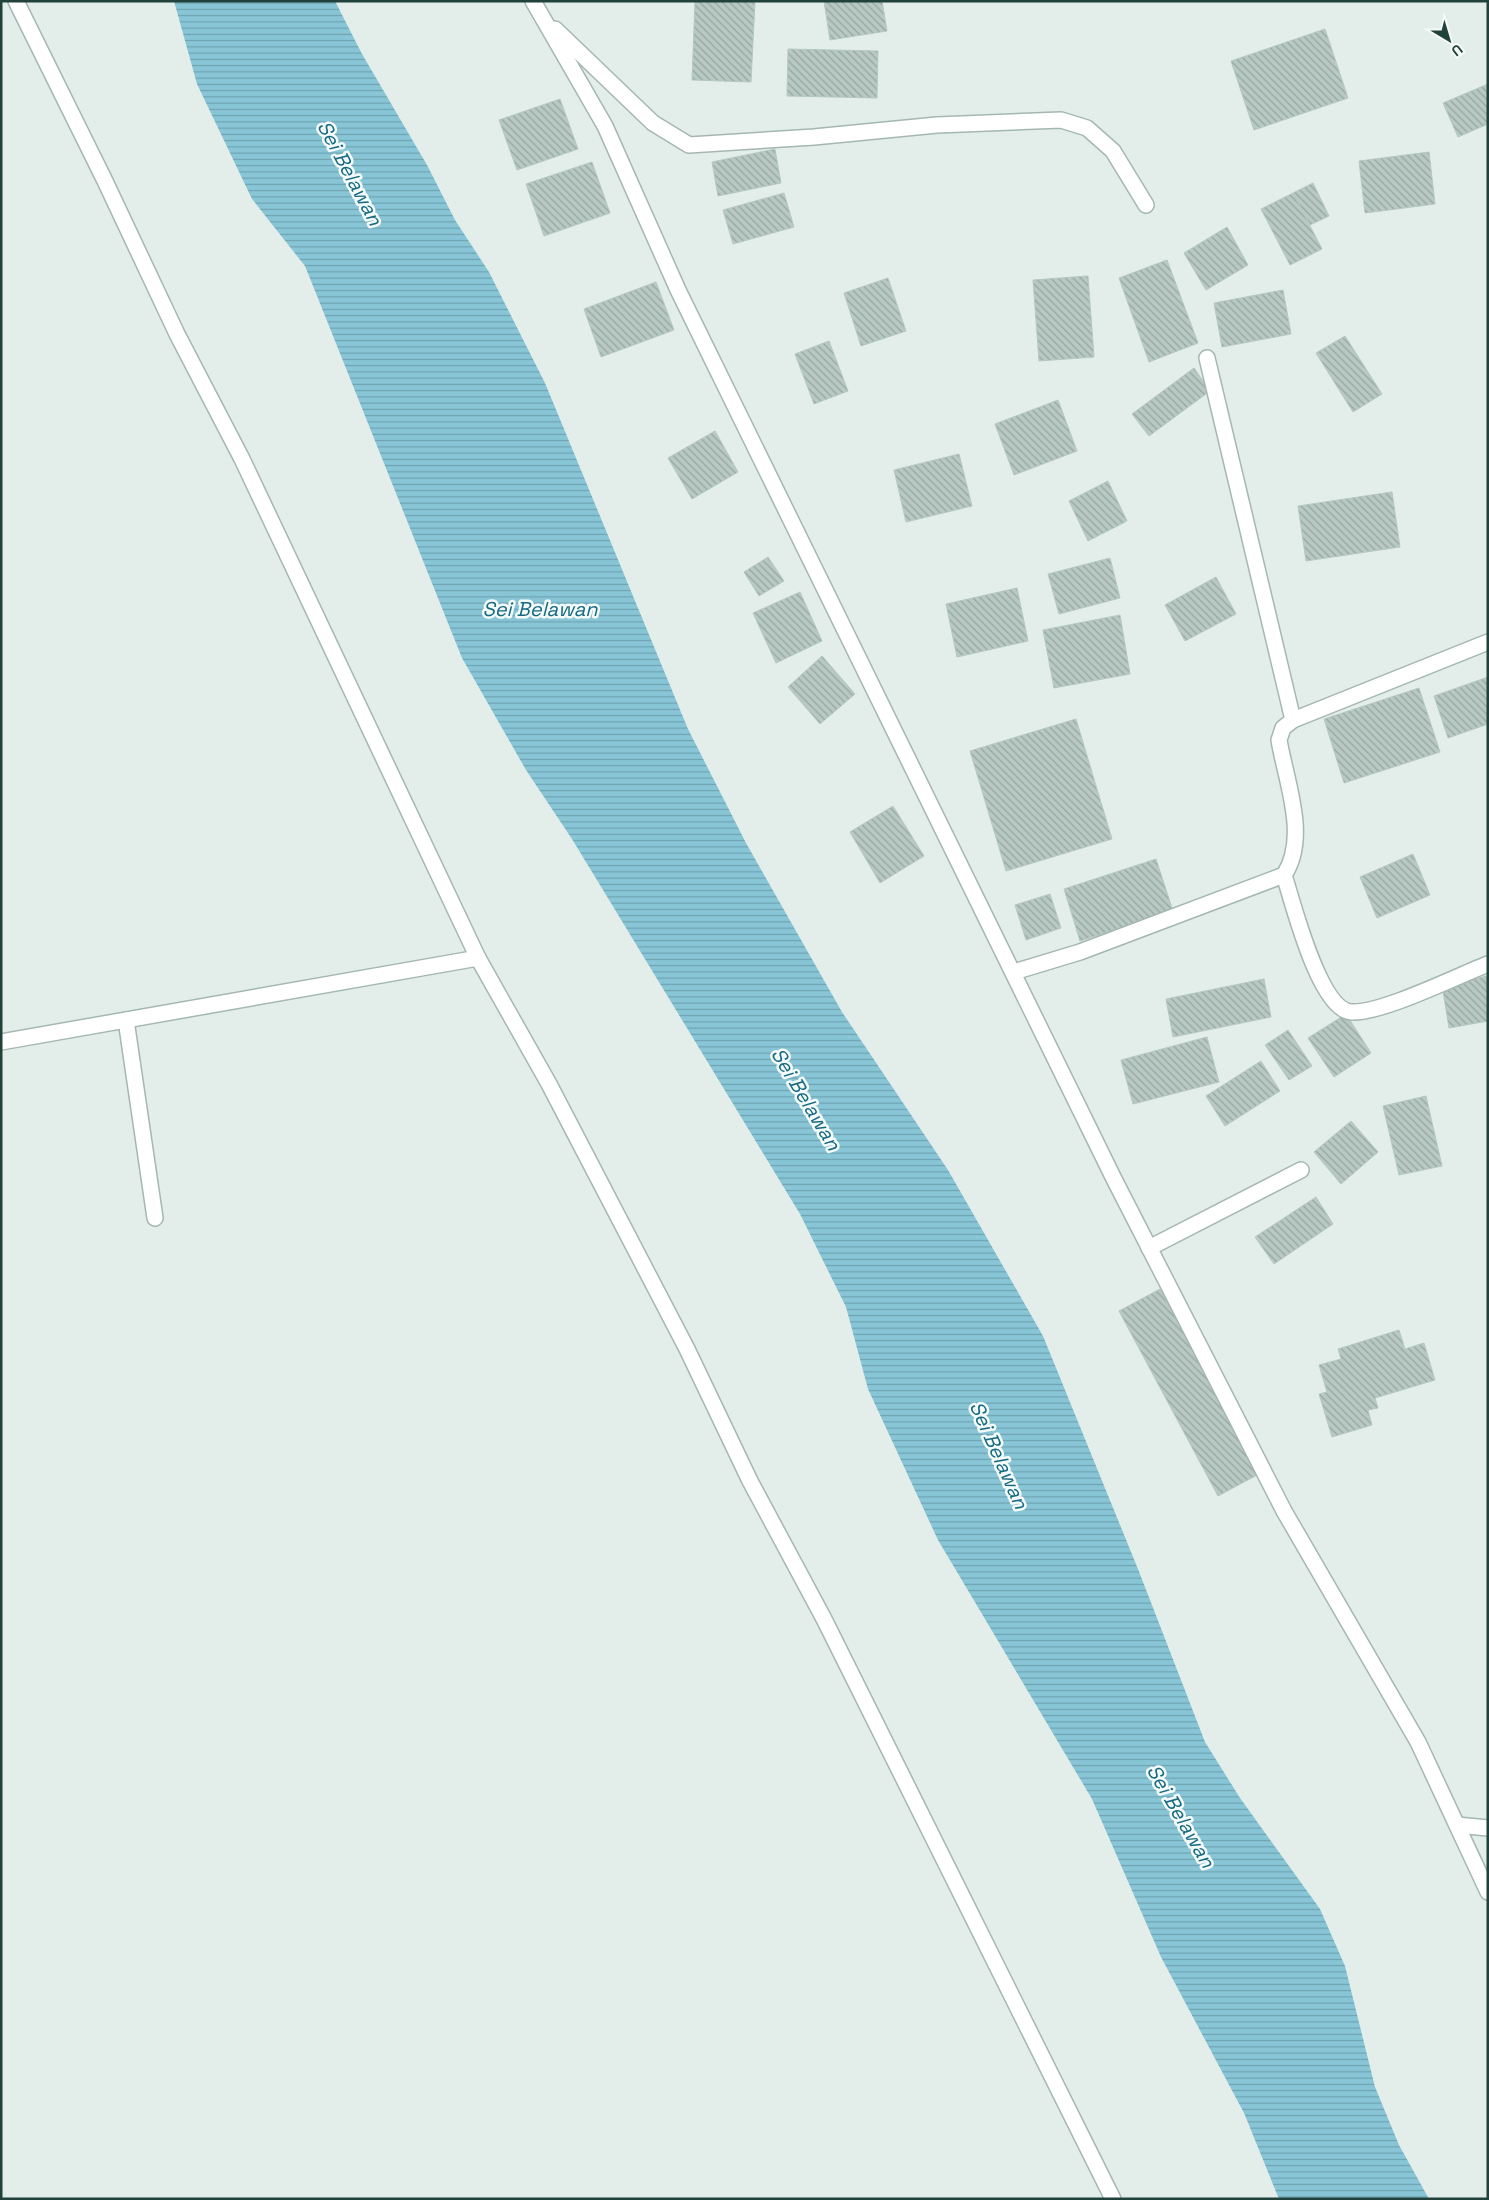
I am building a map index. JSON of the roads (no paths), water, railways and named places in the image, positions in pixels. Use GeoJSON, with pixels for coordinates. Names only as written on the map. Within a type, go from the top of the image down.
{"type":"FeatureCollection","features":[{"type":"Feature","properties":{"kind":"street"},"geometry":{"type":"LineString","coordinates":[[16,1],[109,189],[177,334],[242,459],[478,958],[549,1084],[687,1349],[750,1481],[824,1619],[1113,2199]]}},
{"type":"Feature","properties":{"kind":"street"},"geometry":{"type":"LineString","coordinates":[[533,1],[604,126],[683,299],[1149,1248],[1284,1511],[1418,1742],[1488,1892]]}},
{"type":"Feature","properties":{"kind":"street"},"geometry":{"type":"LineString","coordinates":[[541,15],[653,123],[689,145],[814,137],[937,125],[1060,120],[1087,128],[1113,151],[1146,205]]}},
{"type":"Feature","properties":{"kind":"street"},"geometry":{"type":"LineString","coordinates":[[1207,358],[1293,720]]}},
{"type":"Feature","properties":{"kind":"street"},"geometry":{"type":"LineString","coordinates":[[1014,972],[1080,952],[1284,875],[1292,863],[1297,832],[1279,740],[1283,728],[1293,720],[1488,642]]}},
{"type":"Feature","properties":{"kind":"street"},"geometry":{"type":"LineString","coordinates":[[1284,875],[1310,955],[1326,991],[1338,1005],[1350,1012],[1385,1006],[1488,964]]}},
{"type":"Feature","properties":{"kind":"street"},"geometry":{"type":"LineString","coordinates":[[1,1042],[478,958]]}},
{"type":"Feature","properties":{"kind":"street"},"geometry":{"type":"LineString","coordinates":[[126,1020],[156,1218]]}},
{"type":"Feature","properties":{"kind":"street"},"geometry":{"type":"LineString","coordinates":[[1149,1248],[1301,1170]]}},
{"type":"Feature","properties":{"kind":"street"},"geometry":{"type":"LineString","coordinates":[[1457,1825],[1488,1828]]}},
{"type":"Feature","properties":{"kind":"water","name":"Sei Belawan"},"geometry":{"type":"Polygon","coordinates":[[[174,1],[335,1],[362,54],[427,165],[455,220],[489,272],[545,383],[688,729],[746,843],[842,1012],[948,1170],[1043,1336],[1138,1569],[1205,1742],[1240,1798],[1320,1909],[1345,1966],[1375,2087],[1399,2145],[1429,2199],[1279,2199],[1244,2113],[1161,1957],[1092,1799],[938,1540],[868,1389],[846,1307],[800,1214],[572,839],[526,770],[462,658],[305,266],[252,199],[197,84],[174,1]]]}}]}
